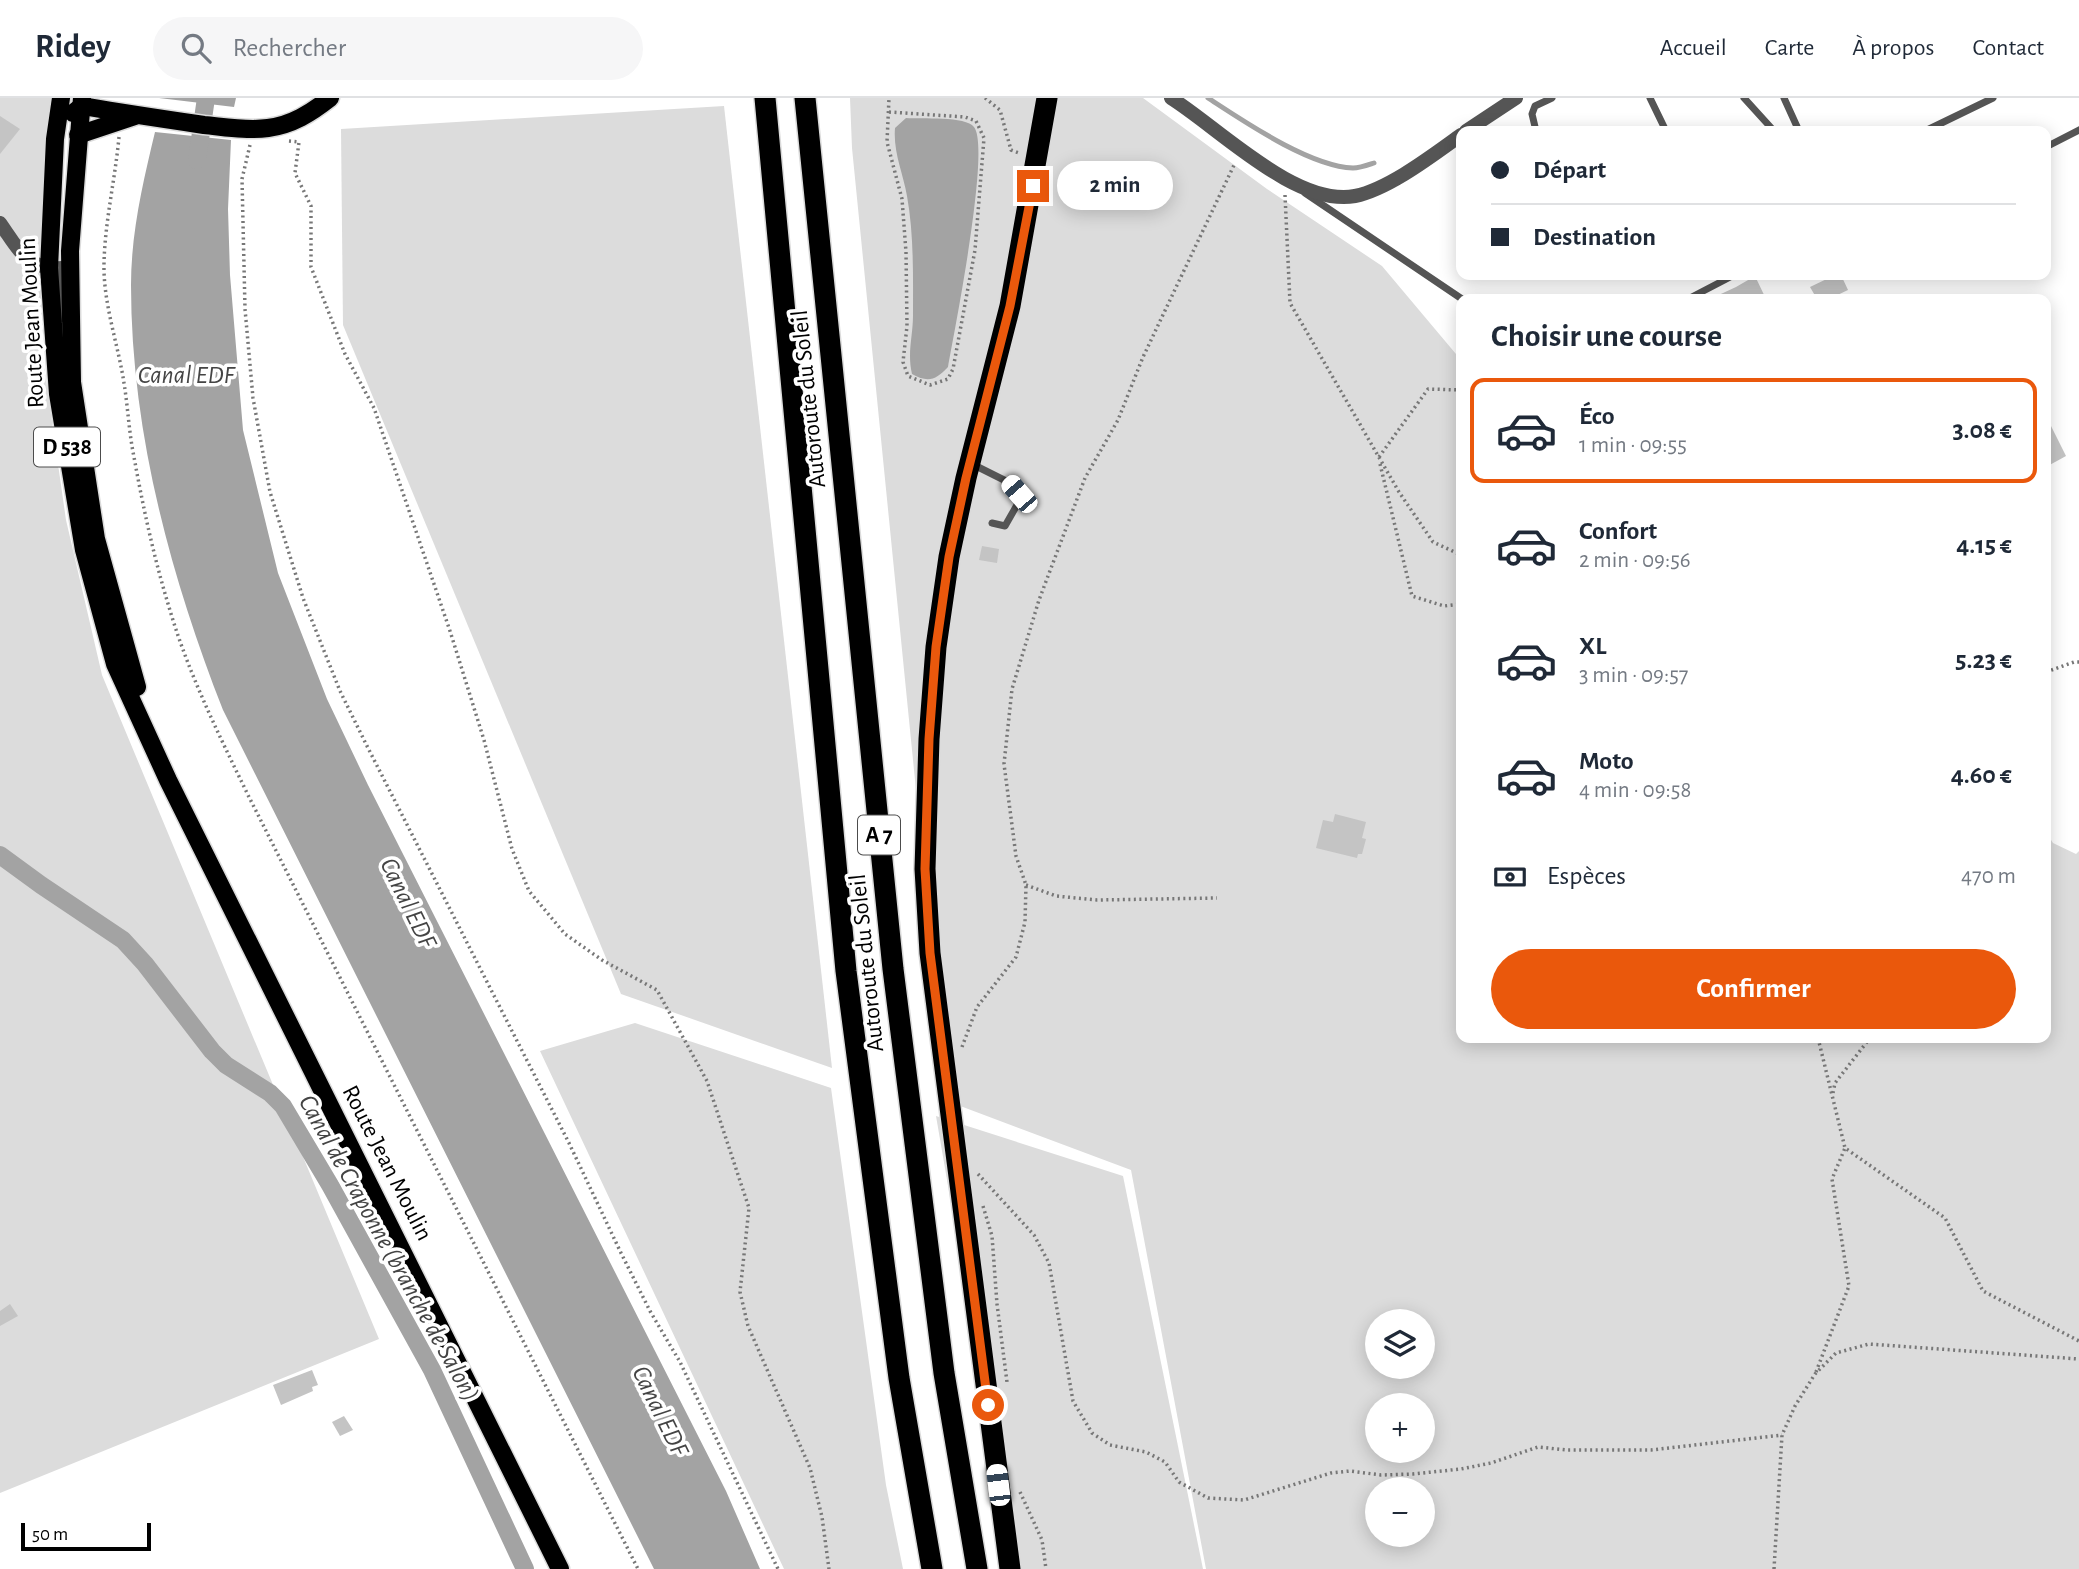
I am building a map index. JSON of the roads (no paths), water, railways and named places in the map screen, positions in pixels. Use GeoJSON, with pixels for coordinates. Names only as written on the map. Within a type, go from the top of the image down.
{"type":"FeatureCollection","features":[{"type":"Feature","properties":{"kind":"highway","name":"Autoroute du Soleil"},"geometry":{"type":"LineString","coordinates":[[765,98],[846,971],[899,1378],[932,1569]]}},
{"type":"Feature","properties":{"kind":"highway","name":"Autoroute du Soleil"},"geometry":{"type":"LineString","coordinates":[[805,98],[893,969],[944,1373],[977,1569]]}},
{"type":"Feature","properties":{"kind":"highway"},"geometry":{"type":"LineString","coordinates":[[1010,1569],[930,953],[925,869],[929,739],[936,647],[949,557],[1010,306],[1047,98]]}},
{"type":"Feature","properties":{"kind":"main road","name":"Route Jean Moulin"},"geometry":{"type":"LineString","coordinates":[[61,98],[55,139],[58,394],[84,551],[116,664],[169,780],[561,1569]]}},
{"type":"Feature","properties":{"kind":"main road"},"geometry":{"type":"LineString","coordinates":[[55,139],[77,104],[137,118],[245,129],[277,126],[330,98]]}},
{"type":"Feature","properties":{"kind":"main road","name":"D 538"},"geometry":{"type":"LineString","coordinates":[[77,104],[78,135]]}},
{"type":"Feature","properties":{"kind":"main road"},"geometry":{"type":"LineString","coordinates":[[78,135],[137,118]]}},
{"type":"Feature","properties":{"kind":"main road","name":"Route Jean Moulin"},"geometry":{"type":"LineString","coordinates":[[78,135],[70,251],[72,382],[96,539],[130,666],[169,780]]}},
{"type":"Feature","properties":{"kind":"street"},"geometry":{"type":"LineString","coordinates":[[1474,126],[1516,98]]}},
{"type":"Feature","properties":{"kind":"street"},"geometry":{"type":"LineString","coordinates":[[1176,99],[1242,150],[1293,184],[1323,195],[1356,196],[1412,169],[1456,138]]}},
{"type":"Feature","properties":{"kind":"street"},"geometry":{"type":"LineString","coordinates":[[0,223],[27,261],[55,268]]}},
{"type":"Feature","properties":{"kind":"street"},"geometry":{"type":"LineString","coordinates":[[70,251],[55,268],[72,382]]}},
{"type":"Feature","properties":{"kind":"lane"},"geometry":{"type":"LineString","coordinates":[[1535,126],[1532,114],[1535,106],[1552,98]]}},
{"type":"Feature","properties":{"kind":"lane"},"geometry":{"type":"LineString","coordinates":[[1650,98],[1664,126]]}},
{"type":"Feature","properties":{"kind":"lane"},"geometry":{"type":"LineString","coordinates":[[1744,98],[1769,126]]}},
{"type":"Feature","properties":{"kind":"lane"},"geometry":{"type":"LineString","coordinates":[[1784,98],[1797,126]]}},
{"type":"Feature","properties":{"kind":"lane"},"geometry":{"type":"LineString","coordinates":[[1934,126],[1993,98]]}},
{"type":"Feature","properties":{"kind":"lane"},"geometry":{"type":"LineString","coordinates":[[2051,144],[2079,130]]}},
{"type":"Feature","properties":{"kind":"lane"},"geometry":{"type":"LineString","coordinates":[[1293,184],[1456,295]]}},
{"type":"Feature","properties":{"kind":"lane"},"geometry":{"type":"LineString","coordinates":[[1698,294],[1724,280]]}},
{"type":"Feature","properties":{"kind":"lane"},"geometry":{"type":"LineString","coordinates":[[970,463],[1008,482],[1019,494],[1017,505],[1005,526],[992,523]]}},
{"type":"Feature","properties":{"kind":"water"},"geometry":{"type":"Polygon","coordinates":[[[159,98],[236,98],[234,107],[159,98]]]}},
{"type":"Feature","properties":{"kind":"water"},"geometry":{"type":"Polygon","coordinates":[[[906,118],[969,123],[974,127],[978,142],[975,203],[948,367],[940,375],[927,379],[912,374],[911,366],[912,241],[907,196],[895,137],[895,128],[906,118]]]}},
{"type":"Feature","properties":{"kind":"water","name":"Canal EDF"},"geometry":{"type":"Polygon","coordinates":[[[155,132],[231,140],[228,209],[230,275],[243,430],[278,573],[327,699],[368,785],[726,1491],[760,1569],[654,1569],[223,710],[186,607],[171,554],[146,448],[138,394],[131,285],[133,246],[138,208],[155,132]]]}},
{"type":"Feature","properties":{"kind":"waterway","name":"Canal EDF"},"geometry":{"type":"LineString","coordinates":[[197,160],[206,98]]}},
{"type":"Feature","properties":{"kind":"waterway"},"geometry":{"type":"LineString","coordinates":[[1208,98],[1278,141],[1317,160],[1353,168],[1374,163]]}},
{"type":"Feature","properties":{"kind":"waterway","name":"Canal de Craponne (branche de Salon)"},"geometry":{"type":"LineString","coordinates":[[0,855],[123,940],[145,964],[212,1051],[226,1065],[270,1093],[283,1106],[330,1185],[432,1370],[525,1569]]}}]}
